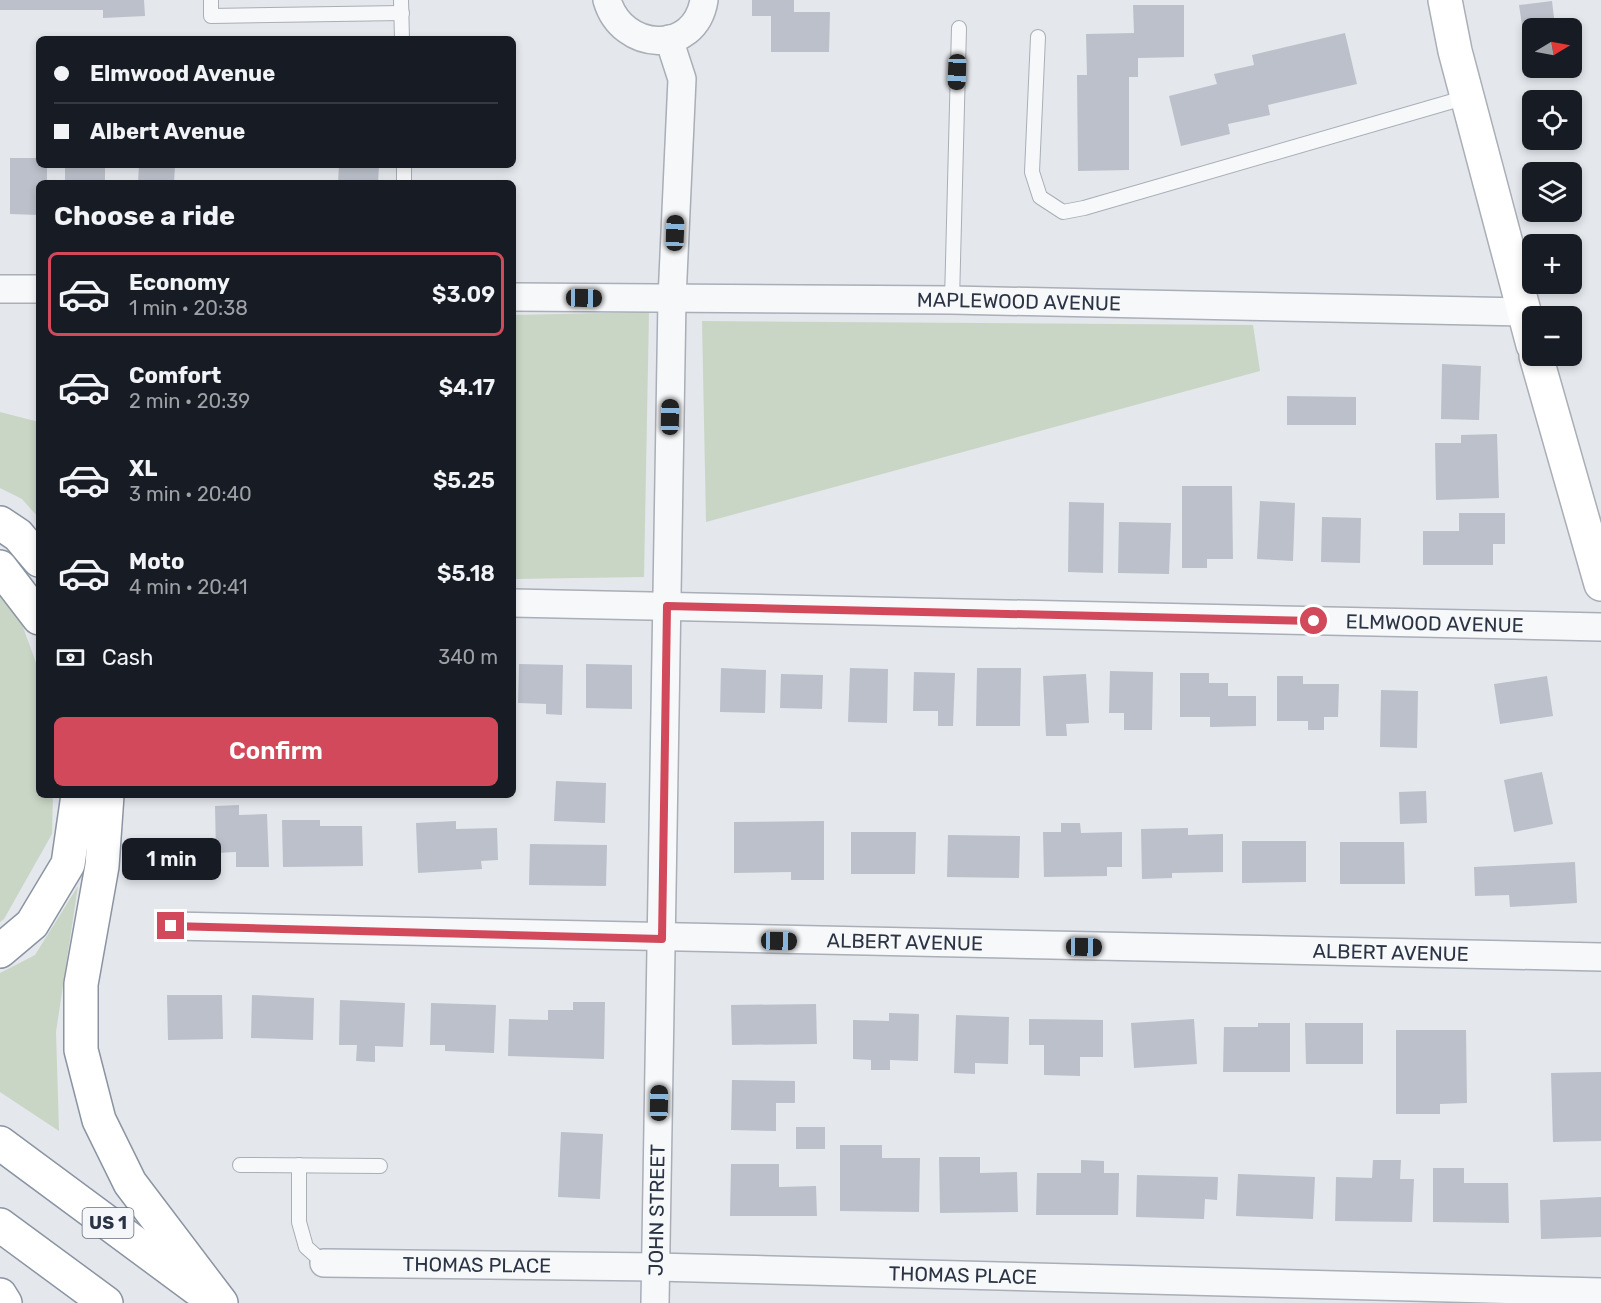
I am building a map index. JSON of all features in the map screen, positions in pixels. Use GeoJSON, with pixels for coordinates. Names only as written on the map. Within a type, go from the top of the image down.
{"type":"FeatureCollection","features":[{"type":"Feature","properties":{"kind":"main road"},"geometry":{"type":"LineString","coordinates":[[1445,0],[1455,51],[1522,306]]}},
{"type":"Feature","properties":{"kind":"main road"},"geometry":{"type":"LineString","coordinates":[[1539,366],[1601,584]]}},
{"type":"Feature","properties":{"kind":"main road"},"geometry":{"type":"LineString","coordinates":[[0,523],[18,535],[36,556]]}},
{"type":"Feature","properties":{"kind":"main road"},"geometry":{"type":"LineString","coordinates":[[0,567],[36,614]]}},
{"type":"Feature","properties":{"kind":"main road"},"geometry":{"type":"LineString","coordinates":[[0,951],[32,924],[68,864],[78,798]]}},
{"type":"Feature","properties":{"kind":"main road"},"geometry":{"type":"LineString","coordinates":[[107,798],[102,866],[81,984],[81,1050],[99,1120],[130,1183],[219,1303]]}},
{"type":"Feature","properties":{"kind":"main road","name":"US 1"},"geometry":{"type":"LineString","coordinates":[[0,1143],[219,1303]]}},
{"type":"Feature","properties":{"kind":"main road"},"geometry":{"type":"LineString","coordinates":[[0,1225],[106,1303]]}},
{"type":"Feature","properties":{"kind":"main road"},"geometry":{"type":"LineString","coordinates":[[0,1295],[4,1303]]}},
{"type":"Feature","properties":{"kind":"street"},"geometry":{"type":"LineString","coordinates":[[607,0],[615,20],[630,34],[649,41],[669,39],[688,30],[695,22],[704,0]]}},
{"type":"Feature","properties":{"kind":"street","name":"JOHN STREET"},"geometry":{"type":"LineString","coordinates":[[655,1303],[672,299],[682,79],[669,39]]}},
{"type":"Feature","properties":{"kind":"street"},"geometry":{"type":"LineString","coordinates":[[0,289],[36,289]]}},
{"type":"Feature","properties":{"kind":"street","name":"MAPLEWOOD AVENUE"},"geometry":{"type":"LineString","coordinates":[[516,297],[952,300],[1522,312]]}},
{"type":"Feature","properties":{"kind":"street","name":"ELMWOOD AVENUE"},"geometry":{"type":"LineString","coordinates":[[516,603],[1601,627]]}},
{"type":"Feature","properties":{"kind":"street","name":"ALBERT AVENUE"},"geometry":{"type":"LineString","coordinates":[[171,926],[662,939],[1601,957]]}},
{"type":"Feature","properties":{"kind":"street","name":"THOMAS PLACE"},"geometry":{"type":"LineString","coordinates":[[324,1263],[656,1267],[1601,1292]]}},
{"type":"Feature","properties":{"kind":"lane"},"geometry":{"type":"LineString","coordinates":[[211,0],[211,15],[402,7],[402,36]]}},
{"type":"Feature","properties":{"kind":"lane"},"geometry":{"type":"LineString","coordinates":[[952,300],[959,28]]}},
{"type":"Feature","properties":{"kind":"lane"},"geometry":{"type":"LineString","coordinates":[[1038,37],[1032,172],[1040,197],[1064,212],[1467,97]]}},
{"type":"Feature","properties":{"kind":"lane"},"geometry":{"type":"LineString","coordinates":[[240,1165],[380,1166]]}},
{"type":"Feature","properties":{"kind":"lane"},"geometry":{"type":"LineString","coordinates":[[299,1165],[299,1222],[306,1247],[324,1263]]}},
{"type":"Feature","properties":{"kind":"green space"},"geometry":{"type":"Polygon","coordinates":[[[649,312],[644,577],[516,579],[516,315],[649,312]]]}},
{"type":"Feature","properties":{"kind":"green space"},"geometry":{"type":"Polygon","coordinates":[[[702,321],[1253,325],[1260,371],[706,522],[702,321]]]}},
{"type":"Feature","properties":{"kind":"green space"},"geometry":{"type":"Polygon","coordinates":[[[0,412],[36,421],[36,515],[22,499],[0,488],[0,412]]]}},
{"type":"Feature","properties":{"kind":"green space"},"geometry":{"type":"Polygon","coordinates":[[[0,594],[19,616],[36,663],[36,798],[53,798],[52,834],[4,919],[0,922],[0,594]]]}},
{"type":"Feature","properties":{"kind":"green space"},"geometry":{"type":"Polygon","coordinates":[[[78,886],[56,1032],[59,1131],[0,1092],[0,973],[35,955],[78,886]]]}},
{"type":"Feature","properties":{"kind":"building"},"geometry":{"type":"Polygon","coordinates":[[[0,0],[144,0],[145,16],[103,18],[103,10],[0,10],[0,0]]]}},
{"type":"Feature","properties":{"kind":"building"},"geometry":{"type":"Polygon","coordinates":[[[752,0],[794,0],[794,12],[830,12],[829,52],[771,52],[771,16],[752,16],[752,0]]]}},
{"type":"Feature","properties":{"kind":"building"},"geometry":{"type":"Polygon","coordinates":[[[1552,1],[1554,18],[1522,18],[1522,25],[1519,5],[1552,1]]]}},
{"type":"Feature","properties":{"kind":"building"},"geometry":{"type":"Polygon","coordinates":[[[1133,5],[1184,5],[1184,57],[1138,58],[1138,77],[1129,77],[1129,170],[1078,171],[1077,75],[1087,75],[1086,34],[1134,33],[1133,5]]]}},
{"type":"Feature","properties":{"kind":"building"},"geometry":{"type":"Polygon","coordinates":[[[1345,33],[1357,84],[1268,105],[1270,115],[1228,124],[1230,134],[1181,146],[1169,96],[1217,84],[1214,74],[1254,65],[1252,55],[1345,33]]]}},
{"type":"Feature","properties":{"kind":"building"},"geometry":{"type":"Polygon","coordinates":[[[10,158],[36,158],[36,168],[47,168],[47,180],[36,180],[36,215],[10,214],[10,158]]]}},
{"type":"Feature","properties":{"kind":"building"},"geometry":{"type":"Polygon","coordinates":[[[65,168],[105,168],[105,180],[65,180],[65,168]]]}},
{"type":"Feature","properties":{"kind":"building"},"geometry":{"type":"Polygon","coordinates":[[[139,168],[175,168],[174,180],[138,180],[139,168]]]}},
{"type":"Feature","properties":{"kind":"building"},"geometry":{"type":"Polygon","coordinates":[[[339,168],[379,168],[378,180],[338,180],[339,168]]]}},
{"type":"Feature","properties":{"kind":"building"},"geometry":{"type":"Polygon","coordinates":[[[1442,364],[1481,366],[1479,420],[1441,419],[1442,364]]]}},
{"type":"Feature","properties":{"kind":"building"},"geometry":{"type":"Polygon","coordinates":[[[1287,396],[1356,397],[1356,425],[1287,425],[1287,396]]]}},
{"type":"Feature","properties":{"kind":"building"},"geometry":{"type":"Polygon","coordinates":[[[1497,434],[1499,498],[1436,500],[1435,443],[1461,443],[1461,435],[1497,434]]]}},
{"type":"Feature","properties":{"kind":"building"},"geometry":{"type":"Polygon","coordinates":[[[1182,486],[1232,486],[1233,559],[1207,559],[1207,568],[1182,568],[1182,486]]]}},
{"type":"Feature","properties":{"kind":"building"},"geometry":{"type":"Polygon","coordinates":[[[1260,501],[1295,503],[1293,561],[1257,559],[1260,501]]]}},
{"type":"Feature","properties":{"kind":"building"},"geometry":{"type":"Polygon","coordinates":[[[1069,502],[1104,503],[1103,573],[1068,572],[1069,502]]]}},
{"type":"Feature","properties":{"kind":"building"},"geometry":{"type":"Polygon","coordinates":[[[1459,513],[1505,513],[1505,544],[1493,544],[1493,565],[1423,565],[1423,531],[1459,531],[1459,513]]]}},
{"type":"Feature","properties":{"kind":"building"},"geometry":{"type":"Polygon","coordinates":[[[1322,517],[1361,518],[1360,563],[1321,562],[1322,517]]]}},
{"type":"Feature","properties":{"kind":"building"},"geometry":{"type":"Polygon","coordinates":[[[1119,522],[1171,523],[1169,574],[1118,573],[1119,522]]]}},
{"type":"Feature","properties":{"kind":"building"},"geometry":{"type":"Polygon","coordinates":[[[519,664],[563,665],[562,715],[546,714],[546,704],[518,703],[519,664]]]}},
{"type":"Feature","properties":{"kind":"building"},"geometry":{"type":"Polygon","coordinates":[[[586,664],[632,665],[632,709],[586,708],[586,664]]]}},
{"type":"Feature","properties":{"kind":"building"},"geometry":{"type":"Polygon","coordinates":[[[721,668],[766,670],[765,713],[720,712],[721,668]]]}},
{"type":"Feature","properties":{"kind":"building"},"geometry":{"type":"Polygon","coordinates":[[[850,668],[888,669],[887,723],[848,722],[850,668]]]}},
{"type":"Feature","properties":{"kind":"building"},"geometry":{"type":"Polygon","coordinates":[[[977,668],[1021,668],[1020,726],[976,726],[977,668]]]}},
{"type":"Feature","properties":{"kind":"building"},"geometry":{"type":"Polygon","coordinates":[[[1110,671],[1153,672],[1152,730],[1124,730],[1124,713],[1109,713],[1110,671]]]}},
{"type":"Feature","properties":{"kind":"building"},"geometry":{"type":"Polygon","coordinates":[[[914,672],[955,673],[953,726],[938,726],[938,711],[913,711],[914,672]]]}},
{"type":"Feature","properties":{"kind":"building"},"geometry":{"type":"Polygon","coordinates":[[[1180,673],[1209,673],[1209,683],[1228,683],[1228,696],[1256,696],[1256,726],[1210,727],[1210,717],[1180,717],[1180,673]]]}},
{"type":"Feature","properties":{"kind":"building"},"geometry":{"type":"Polygon","coordinates":[[[781,674],[823,675],[822,709],[780,708],[781,674]]]}},
{"type":"Feature","properties":{"kind":"building"},"geometry":{"type":"Polygon","coordinates":[[[1086,674],[1089,723],[1066,724],[1067,736],[1046,736],[1043,676],[1086,674]]]}},
{"type":"Feature","properties":{"kind":"building"},"geometry":{"type":"Polygon","coordinates":[[[1277,676],[1303,676],[1303,684],[1339,684],[1338,717],[1324,717],[1324,730],[1308,730],[1308,721],[1277,721],[1277,676]]]}},
{"type":"Feature","properties":{"kind":"building"},"geometry":{"type":"Polygon","coordinates":[[[1547,676],[1553,716],[1500,724],[1494,684],[1547,676]]]}},
{"type":"Feature","properties":{"kind":"building"},"geometry":{"type":"Polygon","coordinates":[[[1381,690],[1418,691],[1417,748],[1380,747],[1381,690]]]}},
{"type":"Feature","properties":{"kind":"building"},"geometry":{"type":"Polygon","coordinates":[[[1542,772],[1553,824],[1514,832],[1504,780],[1542,772]]]}},
{"type":"Feature","properties":{"kind":"building"},"geometry":{"type":"Polygon","coordinates":[[[556,781],[606,783],[605,823],[554,821],[556,781]]]}},
{"type":"Feature","properties":{"kind":"building"},"geometry":{"type":"Polygon","coordinates":[[[1426,791],[1427,823],[1400,824],[1399,792],[1426,791]]]}},
{"type":"Feature","properties":{"kind":"building"},"geometry":{"type":"Polygon","coordinates":[[[239,805],[239,815],[267,814],[269,867],[236,867],[236,852],[216,853],[215,806],[239,805]]]}},
{"type":"Feature","properties":{"kind":"building"},"geometry":{"type":"Polygon","coordinates":[[[282,820],[320,820],[320,826],[362,826],[363,866],[283,867],[282,820]]]}},
{"type":"Feature","properties":{"kind":"building"},"geometry":{"type":"Polygon","coordinates":[[[456,821],[456,829],[497,828],[498,860],[481,861],[482,869],[418,873],[416,823],[456,821]]]}},
{"type":"Feature","properties":{"kind":"building"},"geometry":{"type":"Polygon","coordinates":[[[824,821],[824,880],[791,880],[791,872],[734,873],[734,822],[824,821]]]}},
{"type":"Feature","properties":{"kind":"building"},"geometry":{"type":"Polygon","coordinates":[[[1061,823],[1080,823],[1081,833],[1122,832],[1122,867],[1107,867],[1107,876],[1044,877],[1043,832],[1061,832],[1061,823]]]}},
{"type":"Feature","properties":{"kind":"building"},"geometry":{"type":"Polygon","coordinates":[[[1188,828],[1188,835],[1223,834],[1223,872],[1172,873],[1172,878],[1142,879],[1141,829],[1188,828]]]}},
{"type":"Feature","properties":{"kind":"building"},"geometry":{"type":"Polygon","coordinates":[[[851,832],[916,832],[915,874],[851,874],[851,832]]]}},
{"type":"Feature","properties":{"kind":"building"},"geometry":{"type":"Polygon","coordinates":[[[948,835],[1020,836],[1019,878],[947,877],[948,835]]]}},
{"type":"Feature","properties":{"kind":"building"},"geometry":{"type":"Polygon","coordinates":[[[1242,841],[1306,841],[1306,882],[1242,883],[1242,841]]]}},
{"type":"Feature","properties":{"kind":"building"},"geometry":{"type":"Polygon","coordinates":[[[1340,842],[1404,842],[1405,884],[1340,884],[1340,842]]]}},
{"type":"Feature","properties":{"kind":"building"},"geometry":{"type":"Polygon","coordinates":[[[530,844],[607,845],[606,886],[529,885],[530,844]]]}},
{"type":"Feature","properties":{"kind":"building"},"geometry":{"type":"Polygon","coordinates":[[[1575,862],[1577,903],[1510,907],[1509,895],[1475,896],[1474,867],[1575,862]]]}},
{"type":"Feature","properties":{"kind":"building"},"geometry":{"type":"Polygon","coordinates":[[[167,995],[222,995],[223,1039],[168,1040],[167,995]]]}},
{"type":"Feature","properties":{"kind":"building"},"geometry":{"type":"Polygon","coordinates":[[[252,995],[314,998],[313,1040],[251,1038],[252,995]]]}},
{"type":"Feature","properties":{"kind":"building"},"geometry":{"type":"Polygon","coordinates":[[[340,1000],[405,1003],[403,1047],[375,1046],[375,1062],[356,1061],[357,1045],[339,1045],[340,1000]]]}},
{"type":"Feature","properties":{"kind":"building"},"geometry":{"type":"Polygon","coordinates":[[[573,1002],[605,1002],[604,1059],[508,1056],[509,1019],[548,1020],[548,1010],[573,1010],[573,1002]]]}},
{"type":"Feature","properties":{"kind":"building"},"geometry":{"type":"Polygon","coordinates":[[[431,1003],[496,1005],[494,1053],[445,1051],[445,1045],[430,1045],[431,1003]]]}},
{"type":"Feature","properties":{"kind":"building"},"geometry":{"type":"Polygon","coordinates":[[[816,1004],[817,1044],[732,1045],[731,1005],[816,1004]]]}},
{"type":"Feature","properties":{"kind":"building"},"geometry":{"type":"Polygon","coordinates":[[[889,1013],[919,1014],[918,1061],[890,1060],[890,1070],[871,1070],[871,1060],[853,1059],[853,1020],[889,1021],[889,1013]]]}},
{"type":"Feature","properties":{"kind":"building"},"geometry":{"type":"Polygon","coordinates":[[[956,1015],[1009,1017],[1008,1064],[975,1063],[975,1074],[954,1073],[956,1015]]]}},
{"type":"Feature","properties":{"kind":"building"},"geometry":{"type":"Polygon","coordinates":[[[1029,1019],[1103,1020],[1103,1057],[1080,1057],[1080,1076],[1044,1075],[1044,1045],[1029,1045],[1029,1019]]]}},
{"type":"Feature","properties":{"kind":"building"},"geometry":{"type":"Polygon","coordinates":[[[1194,1019],[1197,1064],[1134,1068],[1131,1023],[1194,1019]]]}},
{"type":"Feature","properties":{"kind":"building"},"geometry":{"type":"Polygon","coordinates":[[[1258,1023],[1290,1023],[1290,1072],[1223,1072],[1224,1027],[1258,1027],[1258,1023]]]}},
{"type":"Feature","properties":{"kind":"building"},"geometry":{"type":"Polygon","coordinates":[[[1305,1023],[1363,1023],[1363,1064],[1306,1064],[1305,1023]]]}},
{"type":"Feature","properties":{"kind":"building"},"geometry":{"type":"Polygon","coordinates":[[[1396,1030],[1466,1030],[1467,1103],[1440,1104],[1440,1114],[1396,1114],[1396,1030]]]}},
{"type":"Feature","properties":{"kind":"building"},"geometry":{"type":"Polygon","coordinates":[[[1601,1072],[1601,1141],[1553,1142],[1551,1073],[1601,1072]]]}},
{"type":"Feature","properties":{"kind":"building"},"geometry":{"type":"Polygon","coordinates":[[[732,1080],[795,1081],[795,1103],[776,1103],[776,1131],[731,1130],[732,1080]]]}},
{"type":"Feature","properties":{"kind":"building"},"geometry":{"type":"Polygon","coordinates":[[[796,1127],[825,1127],[825,1149],[796,1149],[796,1127]]]}},
{"type":"Feature","properties":{"kind":"building"},"geometry":{"type":"Polygon","coordinates":[[[561,1132],[603,1134],[600,1199],[558,1197],[561,1132]]]}},
{"type":"Feature","properties":{"kind":"building"},"geometry":{"type":"Polygon","coordinates":[[[840,1145],[882,1145],[882,1158],[920,1158],[919,1212],[840,1211],[840,1145]]]}},
{"type":"Feature","properties":{"kind":"building"},"geometry":{"type":"Polygon","coordinates":[[[939,1157],[980,1157],[980,1173],[1017,1172],[1018,1212],[940,1213],[939,1157]]]}},
{"type":"Feature","properties":{"kind":"building"},"geometry":{"type":"Polygon","coordinates":[[[1081,1160],[1104,1161],[1104,1173],[1119,1173],[1118,1215],[1036,1215],[1037,1173],[1081,1173],[1081,1160]]]}},
{"type":"Feature","properties":{"kind":"building"},"geometry":{"type":"Polygon","coordinates":[[[1373,1160],[1401,1160],[1400,1179],[1414,1179],[1412,1222],[1335,1221],[1336,1177],[1372,1178],[1373,1160]]]}},
{"type":"Feature","properties":{"kind":"building"},"geometry":{"type":"Polygon","coordinates":[[[731,1164],[779,1164],[779,1187],[816,1186],[817,1216],[730,1216],[731,1164]]]}},
{"type":"Feature","properties":{"kind":"building"},"geometry":{"type":"Polygon","coordinates":[[[1433,1168],[1464,1168],[1464,1183],[1508,1183],[1509,1223],[1433,1222],[1433,1168]]]}},
{"type":"Feature","properties":{"kind":"building"},"geometry":{"type":"Polygon","coordinates":[[[1238,1174],[1315,1177],[1313,1219],[1236,1216],[1238,1174]]]}},
{"type":"Feature","properties":{"kind":"building"},"geometry":{"type":"Polygon","coordinates":[[[1137,1175],[1218,1177],[1217,1200],[1205,1199],[1204,1219],[1136,1217],[1137,1175]]]}},
{"type":"Feature","properties":{"kind":"building"},"geometry":{"type":"Polygon","coordinates":[[[1601,1197],[1601,1237],[1541,1239],[1540,1200],[1601,1197]]]}},
{"type":"Feature","properties":{"kind":"route"},"geometry":{"type":"LineString","coordinates":[[171,926],[662,939],[667,606],[1314,621]]}}]}
